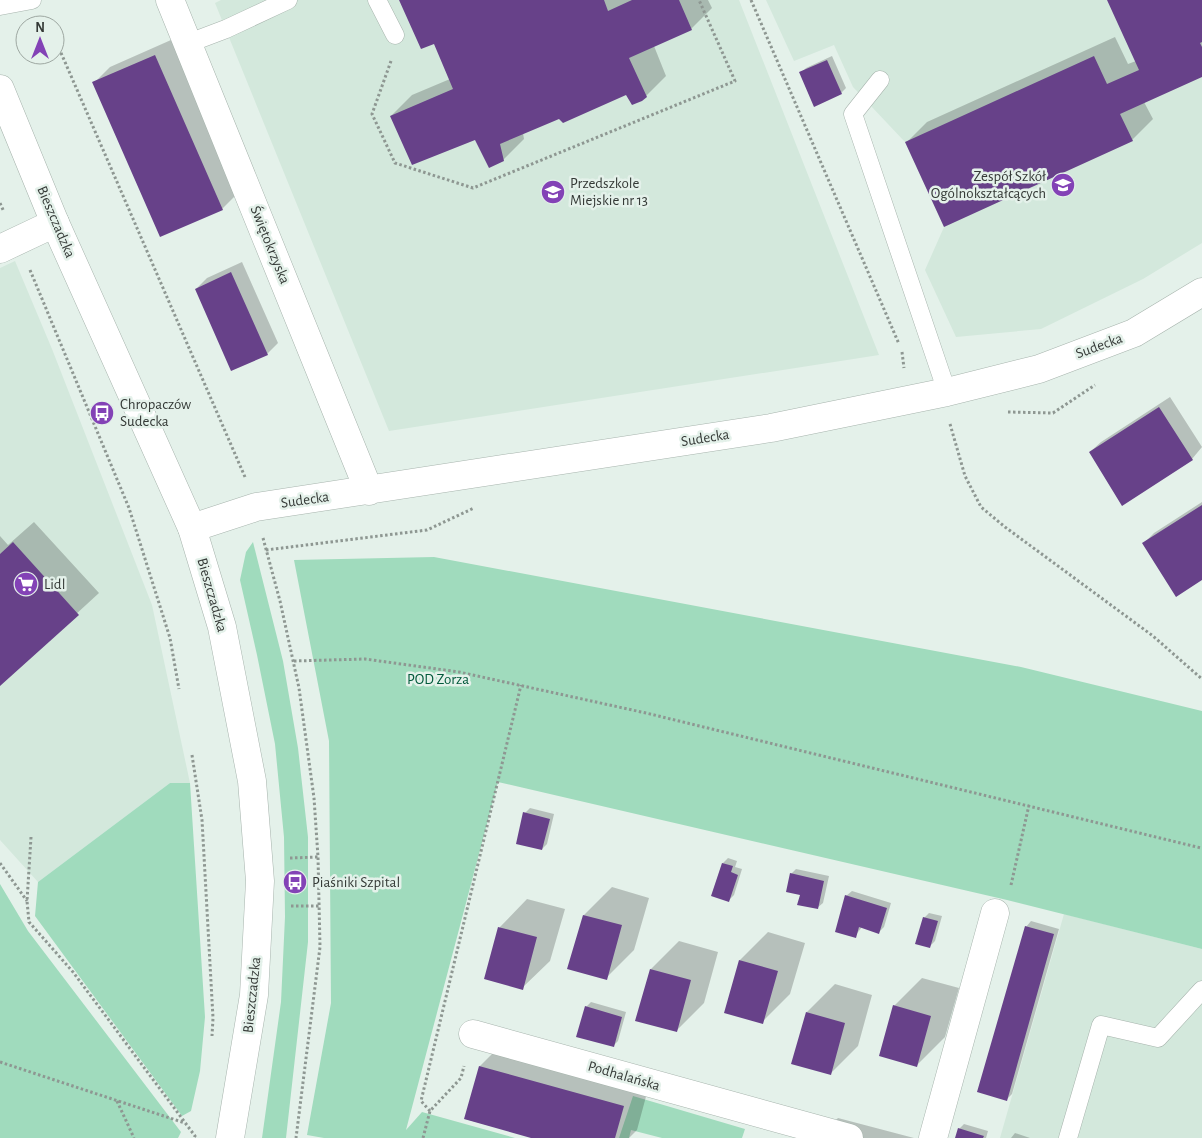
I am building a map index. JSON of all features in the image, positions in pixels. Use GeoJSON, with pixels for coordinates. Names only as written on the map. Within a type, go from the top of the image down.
{"type":"FeatureCollection","features":[{"type":"Feature","properties":{"kind":"street","name":"Świętokrzyska"},"geometry":{"type":"LineString","coordinates":[[172,0],[369,491]]}},
{"type":"Feature","properties":{"kind":"street","name":"Bieszczadzka"},"geometry":{"type":"LineString","coordinates":[[0,89],[55,223],[192,528],[222,627],[252,781],[260,881],[254,995],[230,1138]]}},
{"type":"Feature","properties":{"kind":"street"},"geometry":{"type":"LineString","coordinates":[[9,245],[55,223]]}},
{"type":"Feature","properties":{"kind":"street","name":"Sudecka"},"geometry":{"type":"LineString","coordinates":[[192,528],[256,507],[771,428],[948,405],[1134,333],[1202,292]]}},
{"type":"Feature","properties":{"kind":"street"},"geometry":{"type":"LineString","coordinates":[[933,1138],[995,913]]}},
{"type":"Feature","properties":{"kind":"street","name":"Podhalańska"},"geometry":{"type":"LineString","coordinates":[[473,1034],[773,1128],[849,1138]]}},
{"type":"Feature","properties":{"kind":"lane"},"geometry":{"type":"LineString","coordinates":[[0,6],[32,0]]}},
{"type":"Feature","properties":{"kind":"lane"},"geometry":{"type":"LineString","coordinates":[[189,44],[288,0]]}},
{"type":"Feature","properties":{"kind":"lane"},"geometry":{"type":"LineString","coordinates":[[377,0],[395,35]]}},
{"type":"Feature","properties":{"kind":"lane"},"geometry":{"type":"LineString","coordinates":[[880,80],[853,114],[948,405]]}},
{"type":"Feature","properties":{"kind":"lane"},"geometry":{"type":"LineString","coordinates":[[1068,1138],[1101,1025],[1158,1038],[1202,990]]}},
{"type":"Feature","properties":{"kind":"path"},"geometry":{"type":"LineString","coordinates":[[395,35],[389,70],[372,114],[395,163],[473,188],[735,81],[699,0]]}},
{"type":"Feature","properties":{"kind":"path"},"geometry":{"type":"LineString","coordinates":[[751,0],[902,350],[904,371]]}},
{"type":"Feature","properties":{"kind":"path"},"geometry":{"type":"LineString","coordinates":[[65,62],[248,485]]}},
{"type":"Feature","properties":{"kind":"path"},"geometry":{"type":"LineString","coordinates":[[0,203],[9,245],[129,508],[170,638],[179,689]]}},
{"type":"Feature","properties":{"kind":"path"},"geometry":{"type":"LineString","coordinates":[[948,405],[965,476],[981,507],[1005,527],[1153,636],[1202,679]]}},
{"type":"Feature","properties":{"kind":"path"},"geometry":{"type":"LineString","coordinates":[[296,1138],[320,947],[318,857],[314,798],[294,661],[266,550],[427,530],[481,505]]}},
{"type":"Feature","properties":{"kind":"path"},"geometry":{"type":"LineString","coordinates":[[294,661],[365,659],[459,672],[646,713],[1202,848]]}},
{"type":"Feature","properties":{"kind":"path"},"geometry":{"type":"LineString","coordinates":[[430,1110],[422,1101],[521,685]]}},
{"type":"Feature","properties":{"kind":"path"},"geometry":{"type":"LineString","coordinates":[[192,755],[202,820],[213,1018],[212,1037]]}},
{"type":"Feature","properties":{"kind":"path"},"geometry":{"type":"LineString","coordinates":[[995,913],[1007,900],[1029,805]]}},
{"type":"Feature","properties":{"kind":"path"},"geometry":{"type":"LineString","coordinates":[[31,837],[27,901],[29,922],[73,972],[194,1137]]}},
{"type":"Feature","properties":{"kind":"path"},"geometry":{"type":"LineString","coordinates":[[290,858],[318,857]]}},
{"type":"Feature","properties":{"kind":"path"},"geometry":{"type":"LineString","coordinates":[[0,863],[27,901]]}},
{"type":"Feature","properties":{"kind":"path"},"geometry":{"type":"LineString","coordinates":[[291,906],[320,906]]}},
{"type":"Feature","properties":{"kind":"path"},"geometry":{"type":"LineString","coordinates":[[423,1138],[430,1110],[461,1078],[473,1034]]}},
{"type":"Feature","properties":{"kind":"path"},"geometry":{"type":"LineString","coordinates":[[0,1062],[186,1124]]}},
{"type":"Feature","properties":{"kind":"path"},"geometry":{"type":"LineString","coordinates":[[117,1101],[134,1138]]}},
{"type":"Feature","properties":{"kind":"path"},"geometry":{"type":"LineString","coordinates":[[194,1137],[197,1127]]}},
{"type":"Feature","properties":{"kind":"shaded area","name":"Przedszkole Miejskie nr 13"},"geometry":{"type":"Polygon","coordinates":[[[221,0],[739,0],[879,355],[389,431],[215,3],[221,0]]]}},
{"type":"Feature","properties":{"kind":"shaded area","name":"Zespół Szkół Ogólnokształcących"},"geometry":{"type":"Polygon","coordinates":[[[766,0],[1202,0],[1202,243],[1143,279],[1041,329],[956,337],[925,270],[944,227],[905,142],[853,87],[834,45],[794,61],[766,0]]]}},
{"type":"Feature","properties":{"kind":"shaded area"},"geometry":{"type":"Polygon","coordinates":[[[15,261],[52,349],[152,605],[190,783],[170,783],[38,882],[0,840],[0,268],[15,261]]]}},
{"type":"Feature","properties":{"kind":"shaded area"},"geometry":{"type":"Polygon","coordinates":[[[1064,914],[1202,949],[1202,1138],[1000,1138],[1064,914]]]}},
{"type":"Feature","properties":{"kind":"green space"},"geometry":{"type":"Polygon","coordinates":[[[253,542],[283,661],[298,748],[308,837],[308,942],[286,1138],[262,1138],[281,1002],[285,917],[284,837],[275,744],[240,580],[246,552],[253,542]]]}},
{"type":"Feature","properties":{"kind":"green space","name":"POD Zorza"},"geometry":{"type":"Polygon","coordinates":[[[434,557],[1021,667],[1202,711],[1202,949],[1007,900],[498,782],[406,1130],[422,1112],[515,1138],[324,1138],[307,1135],[331,1003],[329,741],[294,560],[434,557]]]}},
{"type":"Feature","properties":{"kind":"green space"},"geometry":{"type":"Polygon","coordinates":[[[170,783],[190,783],[205,1017],[200,1071],[191,1111],[182,1116],[35,916],[38,882],[170,783]]]}},
{"type":"Feature","properties":{"kind":"green space"},"geometry":{"type":"Polygon","coordinates":[[[0,884],[28,931],[181,1132],[178,1138],[0,1138],[0,884]]]}},
{"type":"Feature","properties":{"kind":"green space"},"geometry":{"type":"Polygon","coordinates":[[[633,1096],[745,1129],[742,1138],[662,1138],[631,1130],[629,1138],[619,1138],[633,1096]]]}},
{"type":"Feature","properties":{"kind":"building"},"geometry":{"type":"Polygon","coordinates":[[[399,0],[604,0],[608,11],[632,0],[679,0],[692,30],[629,58],[647,97],[642,101],[632,105],[626,95],[563,123],[559,119],[500,144],[504,161],[489,168],[475,140],[412,165],[390,116],[453,89],[434,44],[421,49],[399,0]]]}},
{"type":"Feature","properties":{"kind":"building"},"geometry":{"type":"Polygon","coordinates":[[[1107,0],[1202,0],[1202,42],[1200,43],[1202,47],[1202,77],[1120,114],[1133,141],[944,227],[905,142],[1094,56],[1107,84],[1139,70],[1107,0]]]}},
{"type":"Feature","properties":{"kind":"building"},"geometry":{"type":"Polygon","coordinates":[[[155,55],[223,210],[160,237],[92,82],[155,55]]]}},
{"type":"Feature","properties":{"kind":"building"},"geometry":{"type":"Polygon","coordinates":[[[827,60],[842,94],[814,107],[799,72],[827,60]]]}},
{"type":"Feature","properties":{"kind":"building"},"geometry":{"type":"Polygon","coordinates":[[[231,272],[268,355],[231,371],[195,289],[231,272]]]}},
{"type":"Feature","properties":{"kind":"building"},"geometry":{"type":"Polygon","coordinates":[[[1159,407],[1193,460],[1122,506],[1089,452],[1159,407]]]}},
{"type":"Feature","properties":{"kind":"building"},"geometry":{"type":"Polygon","coordinates":[[[1202,505],[1202,580],[1176,597],[1142,543],[1202,505]]]}},
{"type":"Feature","properties":{"kind":"building","name":"Lidl"},"geometry":{"type":"Polygon","coordinates":[[[13,542],[79,615],[0,686],[0,554],[13,542]]]}},
{"type":"Feature","properties":{"kind":"building"},"geometry":{"type":"Polygon","coordinates":[[[523,812],[550,819],[542,850],[516,844],[523,812]]]}},
{"type":"Feature","properties":{"kind":"building"},"geometry":{"type":"Polygon","coordinates":[[[722,863],[733,866],[731,872],[738,875],[729,902],[711,896],[722,863]]]}},
{"type":"Feature","properties":{"kind":"building"},"geometry":{"type":"Polygon","coordinates":[[[790,873],[824,881],[818,909],[797,905],[800,895],[786,892],[790,873]]]}},
{"type":"Feature","properties":{"kind":"building"},"geometry":{"type":"Polygon","coordinates":[[[845,895],[887,908],[879,934],[859,927],[856,938],[835,932],[845,895]]]}},
{"type":"Feature","properties":{"kind":"building"},"geometry":{"type":"Polygon","coordinates":[[[583,915],[622,925],[607,980],[567,969],[583,915]]]}},
{"type":"Feature","properties":{"kind":"building"},"geometry":{"type":"Polygon","coordinates":[[[923,917],[938,921],[930,948],[915,944],[923,917]]]}},
{"type":"Feature","properties":{"kind":"building"},"geometry":{"type":"Polygon","coordinates":[[[1025,926],[1054,934],[1007,1101],[977,1092],[1025,926]]]}},
{"type":"Feature","properties":{"kind":"building"},"geometry":{"type":"Polygon","coordinates":[[[498,927],[537,937],[523,990],[484,979],[498,927]]]}},
{"type":"Feature","properties":{"kind":"building"},"geometry":{"type":"Polygon","coordinates":[[[739,960],[778,971],[763,1024],[724,1013],[739,960]]]}},
{"type":"Feature","properties":{"kind":"building"},"geometry":{"type":"Polygon","coordinates":[[[650,969],[691,980],[677,1032],[635,1021],[650,969]]]}},
{"type":"Feature","properties":{"kind":"building"},"geometry":{"type":"Polygon","coordinates":[[[893,1005],[931,1016],[917,1067],[879,1056],[893,1005]]]}},
{"type":"Feature","properties":{"kind":"building"},"geometry":{"type":"Polygon","coordinates":[[[585,1006],[622,1017],[614,1047],[576,1037],[585,1006]]]}},
{"type":"Feature","properties":{"kind":"building"},"geometry":{"type":"Polygon","coordinates":[[[806,1012],[845,1023],[831,1075],[791,1064],[806,1012]]]}},
{"type":"Feature","properties":{"kind":"building"},"geometry":{"type":"Polygon","coordinates":[[[479,1066],[624,1106],[615,1138],[531,1138],[464,1119],[479,1066]]]}},
{"type":"Feature","properties":{"kind":"building"},"geometry":{"type":"Polygon","coordinates":[[[958,1128],[984,1136],[983,1138],[955,1138],[958,1128]]]}},
{"type":"Feature","properties":{"kind":"place","name":"Zespół Szkół Ogólnokształcących"},"geometry":{"type":"Point","coordinates":[1063,185]}},
{"type":"Feature","properties":{"kind":"place","name":"Przedszkole Miejskie nr 13"},"geometry":{"type":"Point","coordinates":[553,192]}},
{"type":"Feature","properties":{"kind":"place","name":"Chropaczów Sudecka"},"geometry":{"type":"Point","coordinates":[102,413]}},
{"type":"Feature","properties":{"kind":"place","name":"Lidl"},"geometry":{"type":"Point","coordinates":[26,584]}},
{"type":"Feature","properties":{"kind":"place","name":"Piaśniki Szpital"},"geometry":{"type":"Point","coordinates":[295,882]}}]}
